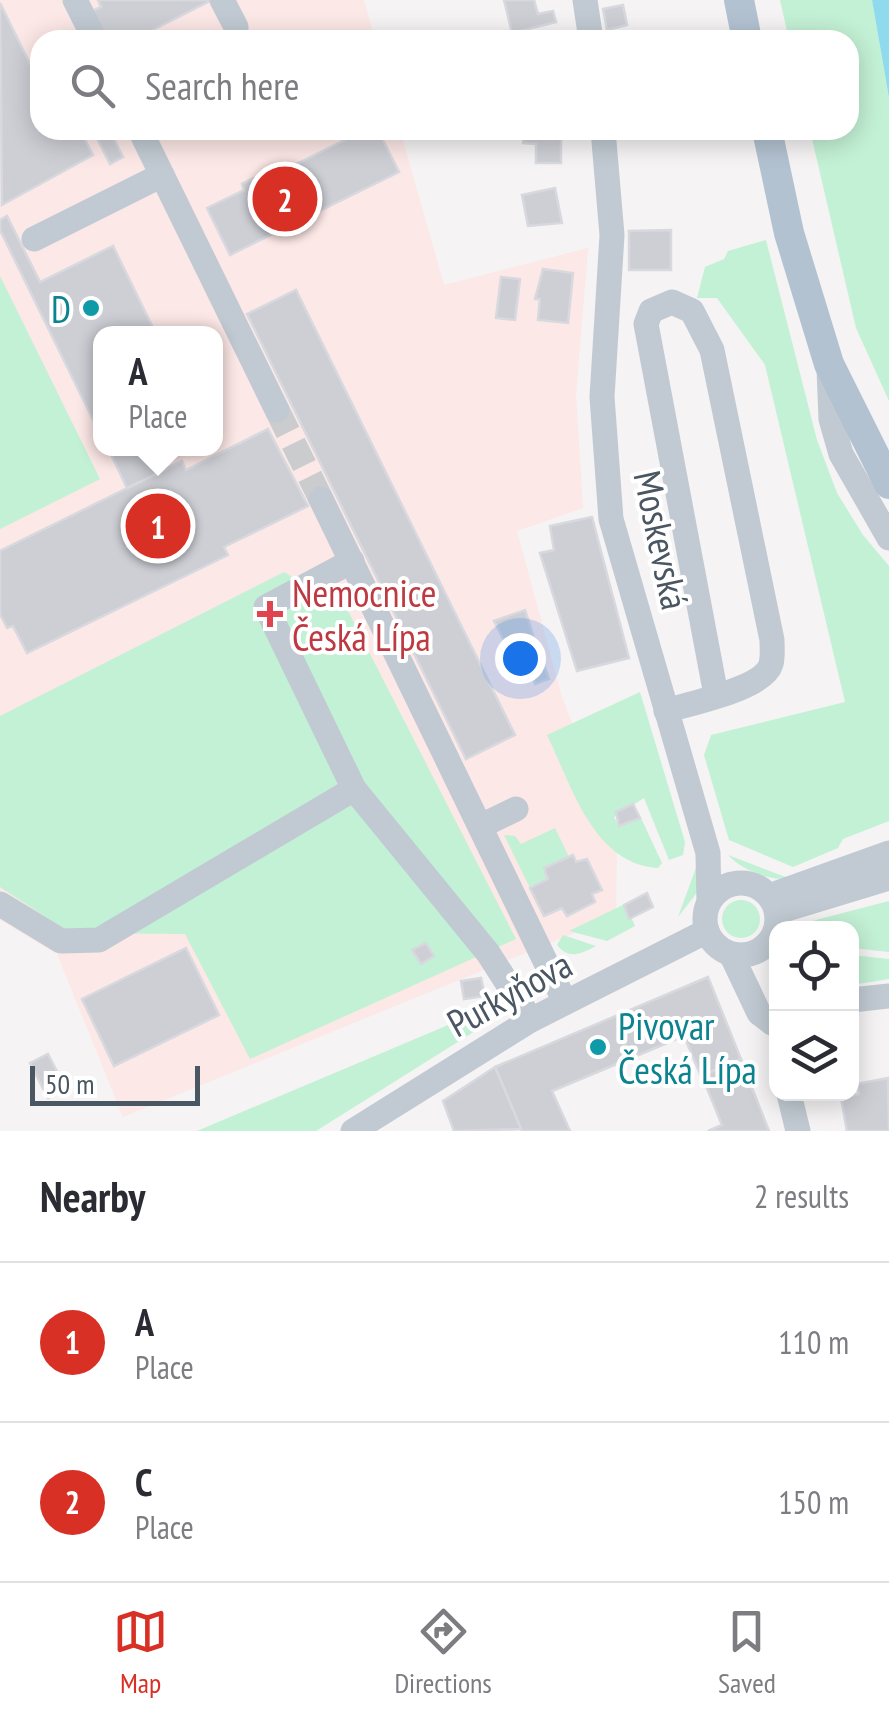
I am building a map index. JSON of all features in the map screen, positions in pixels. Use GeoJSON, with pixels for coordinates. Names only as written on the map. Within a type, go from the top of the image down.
{"type":"FeatureCollection","features":[{"type":"Feature","properties":{"kind":"main road"},"geometry":{"type":"LineString","coordinates":[[739,0],[746,30]]}},
{"type":"Feature","properties":{"kind":"main road"},"geometry":{"type":"LineString","coordinates":[[769,140],[790,233],[829,364],[889,484]]}},
{"type":"Feature","properties":{"kind":"street"},"geometry":{"type":"LineString","coordinates":[[75,0],[90,30]]}},
{"type":"Feature","properties":{"kind":"street"},"geometry":{"type":"LineString","coordinates":[[222,0],[236,30]]}},
{"type":"Feature","properties":{"kind":"street"},"geometry":{"type":"LineString","coordinates":[[585,0],[590,30]]}},
{"type":"Feature","properties":{"kind":"street"},"geometry":{"type":"LineString","coordinates":[[145,140],[277,410]]}},
{"type":"Feature","properties":{"kind":"street","name":"Moskevská"},"geometry":{"type":"LineString","coordinates":[[603,140],[612,235],[604,305],[602,397],[611,519],[708,853],[709,901]]}},
{"type":"Feature","properties":{"kind":"street"},"geometry":{"type":"LineString","coordinates":[[34,239],[162,175]]}},
{"type":"Feature","properties":{"kind":"street"},"geometry":{"type":"LineString","coordinates":[[604,305],[651,310],[672,302],[682,304],[702,324],[712,350],[772,640],[771,665],[761,679],[666,711]]}},
{"type":"Feature","properties":{"kind":"street"},"geometry":{"type":"LineString","coordinates":[[651,310],[646,324],[716,694]]}},
{"type":"Feature","properties":{"kind":"street"},"geometry":{"type":"LineString","coordinates":[[829,364],[831,418],[842,454],[889,538]]}},
{"type":"Feature","properties":{"kind":"street"},"geometry":{"type":"LineString","coordinates":[[321,499],[565,1002]]}},
{"type":"Feature","properties":{"kind":"street"},"geometry":{"type":"LineString","coordinates":[[352,561],[266,608],[354,789],[488,953],[531,1020]]}},
{"type":"Feature","properties":{"kind":"street"},"geometry":{"type":"LineString","coordinates":[[0,904],[62,941],[100,940],[148,901],[354,789]]}},
{"type":"Feature","properties":{"kind":"street"},"geometry":{"type":"LineString","coordinates":[[481,826],[516,810]]}},
{"type":"Feature","properties":{"kind":"street"},"geometry":{"type":"LineString","coordinates":[[708,853],[768,918]]}},
{"type":"Feature","properties":{"kind":"street"},"geometry":{"type":"LineString","coordinates":[[731,954],[761,949],[768,918],[889,854]]}},
{"type":"Feature","properties":{"kind":"street"},"geometry":{"type":"LineString","coordinates":[[768,918],[889,878]]}},
{"type":"Feature","properties":{"kind":"street"},"geometry":{"type":"LineString","coordinates":[[768,918],[725,886],[709,901],[707,931],[712,941],[731,954],[760,1012],[769,1020]]}},
{"type":"Feature","properties":{"kind":"street","name":"Purkyňova"},"geometry":{"type":"LineString","coordinates":[[354,1131],[531,1020],[707,931]]}},
{"type":"Feature","properties":{"kind":"street"},"geometry":{"type":"LineString","coordinates":[[859,999],[889,996]]}},
{"type":"Feature","properties":{"kind":"street"},"geometry":{"type":"LineString","coordinates":[[791,1101],[798,1131]]}},
{"type":"Feature","properties":{"kind":"shaded area","name":"Nemocnice Česká Lípa"},"geometry":{"type":"Polygon","coordinates":[[[0,0],[364,0],[372,30],[30,30],[30,140],[403,140],[444,285],[588,248],[576,395],[583,508],[517,531],[562,697],[617,838],[616,916],[123,1117],[57,954],[0,920],[0,0]]]}},
{"type":"Feature","properties":{"kind":"green space"},"geometry":{"type":"Polygon","coordinates":[[[780,0],[872,0],[889,98],[889,401],[856,328],[812,140],[859,140],[859,30],[787,30],[780,0]]]}},
{"type":"Feature","properties":{"kind":"green space"},"geometry":{"type":"Polygon","coordinates":[[[766,240],[817,440],[837,493],[863,535],[889,566],[889,821],[843,839],[838,848],[793,867],[729,840],[704,755],[711,735],[845,702],[765,365],[717,298],[697,298],[705,267],[724,259],[728,251],[766,240]]]}},
{"type":"Feature","properties":{"kind":"green space"},"geometry":{"type":"Polygon","coordinates":[[[0,276],[100,479],[0,529],[0,276]]]}},
{"type":"Feature","properties":{"kind":"green space"},"geometry":{"type":"Polygon","coordinates":[[[284,572],[347,609],[516,939],[250,1059],[185,934],[70,933],[0,887],[0,716],[284,572]]]}},
{"type":"Feature","properties":{"kind":"green space"},"geometry":{"type":"Polygon","coordinates":[[[640,692],[685,842],[683,855],[669,860],[644,798],[614,817],[619,826],[641,818],[662,863],[658,868],[617,853],[601,838],[576,798],[547,735],[640,692]]]}},
{"type":"Feature","properties":{"kind":"green space"},"geometry":{"type":"Polygon","coordinates":[[[555,828],[569,857],[545,868],[548,879],[530,888],[504,835],[515,836],[521,844],[555,828]]]}},
{"type":"Feature","properties":{"kind":"green space"},"geometry":{"type":"Polygon","coordinates":[[[728,855],[788,878],[756,873],[728,855]]]}},
{"type":"Feature","properties":{"kind":"green space"},"geometry":{"type":"Polygon","coordinates":[[[697,865],[699,890],[678,917],[697,865]]]}},
{"type":"Feature","properties":{"kind":"green space"},"geometry":{"type":"Polygon","coordinates":[[[741,900],[754,906],[760,919],[754,932],[741,938],[728,932],[722,919],[728,906],[741,900]]]}},
{"type":"Feature","properties":{"kind":"green space"},"geometry":{"type":"Polygon","coordinates":[[[889,901],[889,952],[859,949],[859,921],[812,921],[889,901]]]}},
{"type":"Feature","properties":{"kind":"green space"},"geometry":{"type":"Polygon","coordinates":[[[625,904],[635,926],[607,941],[569,931],[625,904]]]}},
{"type":"Feature","properties":{"kind":"green space"},"geometry":{"type":"Polygon","coordinates":[[[563,935],[596,946],[580,953],[566,953],[557,945],[563,935]]]}},
{"type":"Feature","properties":{"kind":"green space"},"geometry":{"type":"Polygon","coordinates":[[[859,956],[889,959],[889,979],[859,984],[859,956]]]}},
{"type":"Feature","properties":{"kind":"green space"},"geometry":{"type":"Polygon","coordinates":[[[505,1001],[507,1011],[316,1131],[197,1131],[505,1001]]]}},
{"type":"Feature","properties":{"kind":"water"},"geometry":{"type":"Polygon","coordinates":[[[872,0],[889,0],[889,98],[872,0]]]}},
{"type":"Feature","properties":{"kind":"building"},"geometry":{"type":"Polygon","coordinates":[[[98,0],[212,0],[153,30],[96,30],[87,13],[101,7],[98,0]]]}},
{"type":"Feature","properties":{"kind":"building"},"geometry":{"type":"Polygon","coordinates":[[[504,0],[534,0],[538,14],[553,11],[556,22],[511,30],[504,0]]]}},
{"type":"Feature","properties":{"kind":"building"},"geometry":{"type":"Polygon","coordinates":[[[0,3],[30,64],[30,140],[85,140],[93,155],[2,205],[0,3]]]}},
{"type":"Feature","properties":{"kind":"building"},"geometry":{"type":"Polygon","coordinates":[[[623,5],[627,25],[607,30],[603,9],[623,5]]]}},
{"type":"Feature","properties":{"kind":"building"},"geometry":{"type":"Polygon","coordinates":[[[98,140],[114,140],[123,157],[110,164],[98,140]]]}},
{"type":"Feature","properties":{"kind":"building"},"geometry":{"type":"Polygon","coordinates":[[[345,140],[383,140],[399,172],[230,255],[207,208],[244,190],[242,184],[254,178],[256,184],[345,140]]]}},
{"type":"Feature","properties":{"kind":"building"},"geometry":{"type":"Polygon","coordinates":[[[561,140],[561,163],[536,163],[536,144],[523,143],[561,140]]]}},
{"type":"Feature","properties":{"kind":"building"},"geometry":{"type":"Polygon","coordinates":[[[555,188],[562,223],[528,226],[522,195],[555,188]]]}},
{"type":"Feature","properties":{"kind":"building","name":"D"},"geometry":{"type":"Polygon","coordinates":[[[7,216],[40,282],[113,246],[152,326],[93,326],[93,420],[0,230],[0,220],[7,216]]]}},
{"type":"Feature","properties":{"kind":"building"},"geometry":{"type":"Polygon","coordinates":[[[671,230],[671,270],[629,270],[629,231],[671,230]]]}},
{"type":"Feature","properties":{"kind":"building"},"geometry":{"type":"Polygon","coordinates":[[[543,269],[573,273],[568,323],[538,320],[540,299],[535,299],[543,269]]]}},
{"type":"Feature","properties":{"kind":"building"},"geometry":{"type":"Polygon","coordinates":[[[501,277],[520,279],[515,320],[496,318],[501,277]]]}},
{"type":"Feature","properties":{"kind":"building"},"geometry":{"type":"Polygon","coordinates":[[[296,290],[515,735],[466,759],[247,314],[296,290]]]}},
{"type":"Feature","properties":{"kind":"building"},"geometry":{"type":"Polygon","coordinates":[[[268,429],[308,506],[224,547],[228,555],[27,653],[13,626],[7,628],[0,614],[0,551],[182,461],[186,470],[214,456],[223,456],[223,452],[268,429]]]}},
{"type":"Feature","properties":{"kind":"building"},"geometry":{"type":"Polygon","coordinates":[[[112,456],[161,456],[167,469],[127,488],[112,456]]]}},
{"type":"Feature","properties":{"kind":"building"},"geometry":{"type":"Polygon","coordinates":[[[592,517],[629,658],[577,671],[540,553],[554,550],[550,526],[592,517]]]}},
{"type":"Feature","properties":{"kind":"building"},"geometry":{"type":"Polygon","coordinates":[[[525,610],[535,641],[509,650],[494,621],[525,610]]]}},
{"type":"Feature","properties":{"kind":"building"},"geometry":{"type":"Polygon","coordinates":[[[535,641],[542,659],[526,665],[520,646],[535,641]]]}},
{"type":"Feature","properties":{"kind":"building"},"geometry":{"type":"Polygon","coordinates":[[[542,659],[549,679],[535,684],[529,664],[542,659]]]}},
{"type":"Feature","properties":{"kind":"building"},"geometry":{"type":"Polygon","coordinates":[[[633,804],[640,818],[619,826],[616,812],[633,804]]]}},
{"type":"Feature","properties":{"kind":"building"},"geometry":{"type":"Polygon","coordinates":[[[573,855],[576,862],[587,859],[602,890],[592,894],[595,902],[567,916],[562,908],[544,916],[530,888],[548,879],[544,868],[573,855]]]}},
{"type":"Feature","properties":{"kind":"building"},"geometry":{"type":"Polygon","coordinates":[[[647,893],[653,907],[629,919],[624,905],[647,893]]]}},
{"type":"Feature","properties":{"kind":"building"},"geometry":{"type":"Polygon","coordinates":[[[426,943],[434,956],[421,964],[412,950],[426,943]]]}},
{"type":"Feature","properties":{"kind":"building"},"geometry":{"type":"Polygon","coordinates":[[[186,948],[219,1015],[114,1066],[82,999],[186,948]]]}},
{"type":"Feature","properties":{"kind":"building","name":"Pivovar Česká Lípa"},"geometry":{"type":"Polygon","coordinates":[[[708,977],[741,1059],[701,1076],[684,1036],[552,1091],[570,1131],[522,1131],[495,1067],[708,977]]]}},
{"type":"Feature","properties":{"kind":"building"},"geometry":{"type":"Polygon","coordinates":[[[481,978],[485,996],[464,999],[461,981],[481,978]]]}},
{"type":"Feature","properties":{"kind":"building"},"geometry":{"type":"Polygon","coordinates":[[[48,1054],[66,1089],[48,1098],[30,1063],[48,1054]]]}},
{"type":"Feature","properties":{"kind":"building"},"geometry":{"type":"Polygon","coordinates":[[[741,1059],[745,1070],[706,1086],[701,1076],[741,1059]]]}},
{"type":"Feature","properties":{"kind":"building"},"geometry":{"type":"Polygon","coordinates":[[[495,1067],[521,1129],[454,1131],[443,1101],[495,1067]]]}},
{"type":"Feature","properties":{"kind":"building","name":"Pivovar Česká Lípa"},"geometry":{"type":"Polygon","coordinates":[[[745,1070],[769,1131],[708,1131],[722,1125],[706,1086],[745,1070]]]}},
{"type":"Feature","properties":{"kind":"building"},"geometry":{"type":"Polygon","coordinates":[[[888,1078],[889,1131],[847,1131],[842,1101],[859,1101],[859,1084],[888,1078]]]}},
{"type":"Feature","properties":{"kind":"tunnel"},"geometry":{"type":"LineString","coordinates":[[277,410],[321,499]]}},
{"type":"Feature","properties":{"kind":"place","name":"C"},"geometry":{"type":"Point","coordinates":[285,199]}},
{"type":"Feature","properties":{"kind":"place","name":"D"},"geometry":{"type":"Point","coordinates":[91,308]}},
{"type":"Feature","properties":{"kind":"place","name":"A"},"geometry":{"type":"Point","coordinates":[158,526]}},
{"type":"Feature","properties":{"kind":"place","name":"Nemocnice Česká Lípa"},"geometry":{"type":"Point","coordinates":[270,614]}},
{"type":"Feature","properties":{"kind":"place","name":"Pivovar Česká Lípa"},"geometry":{"type":"Point","coordinates":[598,1047]}}]}
